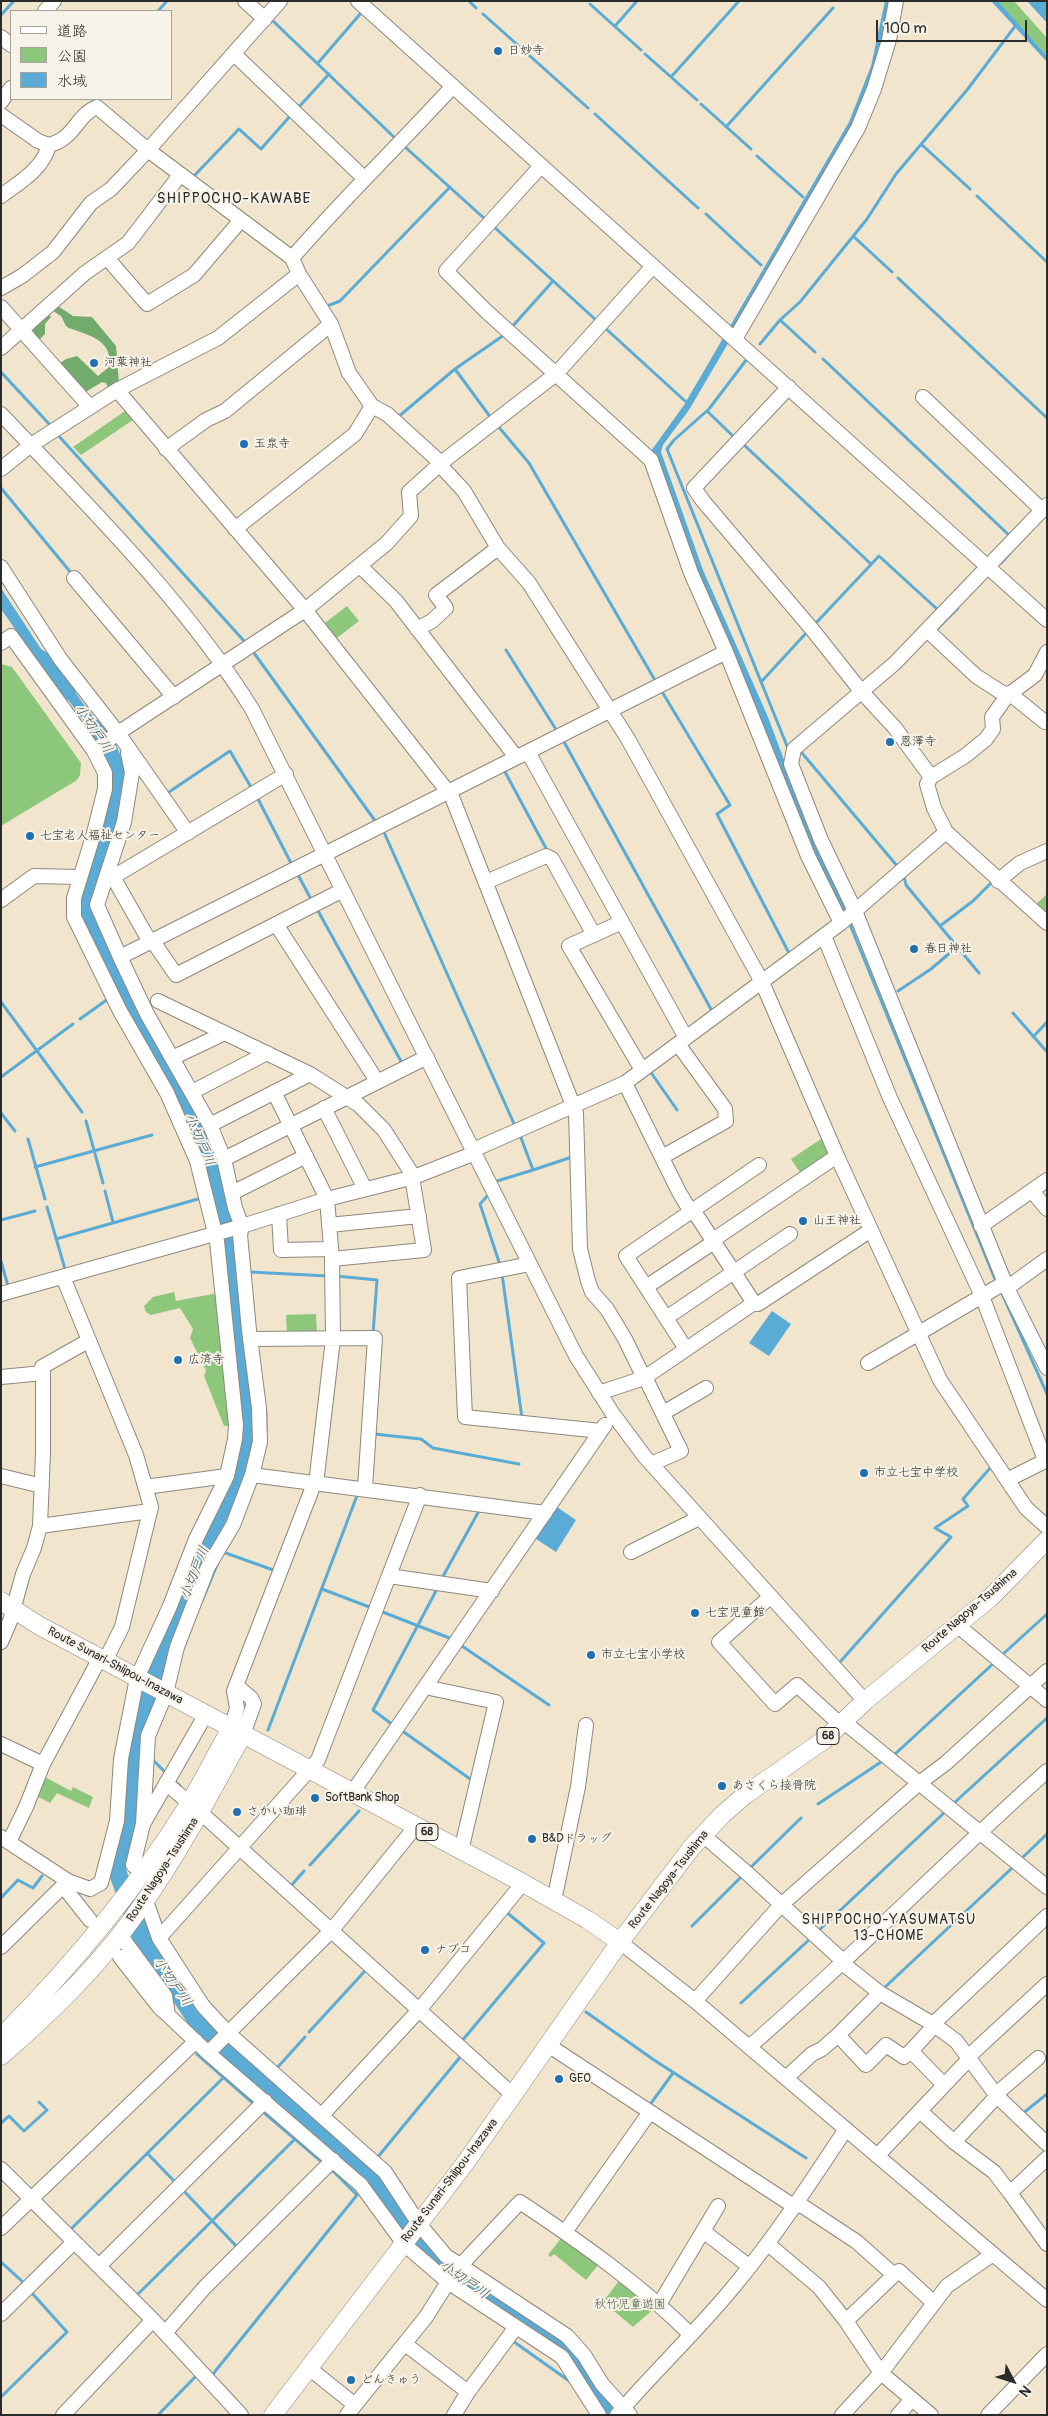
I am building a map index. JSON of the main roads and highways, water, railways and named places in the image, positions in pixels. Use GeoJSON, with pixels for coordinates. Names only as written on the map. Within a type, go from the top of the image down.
{"type":"FeatureCollection","features":[{"type":"Feature","properties":{"kind":"main road","name":"Route Nagoya-Tsushima"},"geometry":{"type":"LineString","coordinates":[[1,2056],[54,2010],[122,1932],[144,1902],[237,1731],[523,1883],[620,1942],[703,1836],[745,1795],[796,1761],[842,1723],[865,1701],[1006,1583],[1047,1540]]}},
{"type":"Feature","properties":{"kind":"main road","name":"Route Sunari-Shiipou-Inazawa"},"geometry":{"type":"LineString","coordinates":[[7,1606],[237,1731]]}},
{"type":"Feature","properties":{"kind":"main road","name":"Route Nagoya-Tsushima"},"geometry":{"type":"LineString","coordinates":[[1,2037],[54,1984],[195,1808]]}},
{"type":"Feature","properties":{"kind":"main road","name":"Route Sunari-Shiipou-Inazawa"},"geometry":{"type":"LineString","coordinates":[[273,2415],[412,2233],[513,2095],[620,1942]]}},
{"type":"Feature","properties":{"kind":"water"},"geometry":{"type":"Polygon","coordinates":[[[885,1],[893,1],[863,113],[689,410],[663,445],[661,452],[703,570],[768,717],[815,843],[849,913],[843,917],[808,845],[762,724],[695,570],[651,451],[684,405],[849,122],[871,66],[885,1]]]}},
{"type":"Feature","properties":{"kind":"water"},"geometry":{"type":"Polygon","coordinates":[[[991,1],[998,1],[1047,56],[1047,62],[991,1]]]}},
{"type":"Feature","properties":{"kind":"water"},"geometry":{"type":"Polygon","coordinates":[[[1027,1],[1047,1],[1047,23],[1027,1]]]}},
{"type":"Feature","properties":{"kind":"water"},"geometry":{"type":"Polygon","coordinates":[[[1,588],[41,649],[54,657],[68,677],[77,695],[109,738],[101,744],[69,701],[56,691],[52,682],[1,609],[1,588]]]}},
{"type":"Feature","properties":{"kind":"water"},"geometry":{"type":"Polygon","coordinates":[[[772,1311],[791,1324],[769,1356],[749,1343],[772,1311]]]}},
{"type":"Feature","properties":{"kind":"water"},"geometry":{"type":"Polygon","coordinates":[[[557,1507],[576,1520],[556,1552],[536,1539],[557,1507]]]}},
{"type":"Feature","properties":{"kind":"waterway"},"geometry":{"type":"LineString","coordinates":[[1,15],[14,1]]}},
{"type":"Feature","properties":{"kind":"waterway"},"geometry":{"type":"LineString","coordinates":[[159,10],[167,1]]}},
{"type":"Feature","properties":{"kind":"waterway"},"geometry":{"type":"LineString","coordinates":[[469,1],[476,8]]}},
{"type":"Feature","properties":{"kind":"waterway"},"geometry":{"type":"LineString","coordinates":[[615,26],[637,1]]}},
{"type":"Feature","properties":{"kind":"waterway"},"geometry":{"type":"LineString","coordinates":[[671,77],[739,1]]}},
{"type":"Feature","properties":{"kind":"waterway"},"geometry":{"type":"LineString","coordinates":[[590,4],[641,50]]}},
{"type":"Feature","properties":{"kind":"waterway"},"geometry":{"type":"LineString","coordinates":[[726,127],[833,8]]}},
{"type":"Feature","properties":{"kind":"waterway"},"geometry":{"type":"LineString","coordinates":[[318,63],[361,13]]}},
{"type":"Feature","properties":{"kind":"waterway"},"geometry":{"type":"LineString","coordinates":[[483,14],[588,108]]}},
{"type":"Feature","properties":{"kind":"waterway"},"geometry":{"type":"LineString","coordinates":[[273,21],[397,140]]}},
{"type":"Feature","properties":{"kind":"waterway"},"geometry":{"type":"LineString","coordinates":[[760,344],[780,320],[800,302],[867,219],[896,174],[967,90],[1016,25]]}},
{"type":"Feature","properties":{"kind":"waterway"},"geometry":{"type":"LineString","coordinates":[[645,54],[697,100]]}},
{"type":"Feature","properties":{"kind":"waterway"},"geometry":{"type":"LineString","coordinates":[[298,108],[329,74]]}},
{"type":"Feature","properties":{"kind":"waterway"},"geometry":{"type":"LineString","coordinates":[[701,104],[751,149]]}},
{"type":"Feature","properties":{"kind":"waterway"},"geometry":{"type":"LineString","coordinates":[[595,114],[698,208]]}},
{"type":"Feature","properties":{"kind":"waterway"},"geometry":{"type":"LineString","coordinates":[[193,177],[239,129],[261,149],[291,115]]}},
{"type":"Feature","properties":{"kind":"waterway"},"geometry":{"type":"LineString","coordinates":[[921,144],[970,189]]}},
{"type":"Feature","properties":{"kind":"waterway"},"geometry":{"type":"LineString","coordinates":[[404,146],[486,220]]}},
{"type":"Feature","properties":{"kind":"waterway"},"geometry":{"type":"LineString","coordinates":[[757,156],[803,197]]}},
{"type":"Feature","properties":{"kind":"waterway"},"geometry":{"type":"LineString","coordinates":[[327,306],[340,301],[450,187]]}},
{"type":"Feature","properties":{"kind":"waterway"},"geometry":{"type":"LineString","coordinates":[[977,196],[1047,262]]}},
{"type":"Feature","properties":{"kind":"waterway"},"geometry":{"type":"LineString","coordinates":[[706,214],[761,265]]}},
{"type":"Feature","properties":{"kind":"waterway"},"geometry":{"type":"LineString","coordinates":[[493,226],[597,321]]}},
{"type":"Feature","properties":{"kind":"waterway"},"geometry":{"type":"LineString","coordinates":[[853,236],[892,272]]}},
{"type":"Feature","properties":{"kind":"waterway"},"geometry":{"type":"LineString","coordinates":[[898,278],[1047,418]]}},
{"type":"Feature","properties":{"kind":"waterway"},"geometry":{"type":"LineString","coordinates":[[511,328],[553,281]]}},
{"type":"Feature","properties":{"kind":"waterway"},"geometry":{"type":"LineString","coordinates":[[780,320],[815,352]]}},
{"type":"Feature","properties":{"kind":"waterway"},"geometry":{"type":"LineString","coordinates":[[604,327],[685,401]]}},
{"type":"Feature","properties":{"kind":"waterway"},"geometry":{"type":"LineString","coordinates":[[491,418],[455,369],[504,335]]}},
{"type":"Feature","properties":{"kind":"waterway"},"geometry":{"type":"LineString","coordinates":[[747,359],[709,409],[674,440],[667,449],[787,746]]}},
{"type":"Feature","properties":{"kind":"waterway"},"geometry":{"type":"LineString","coordinates":[[823,359],[1011,537]]}},
{"type":"Feature","properties":{"kind":"waterway"},"geometry":{"type":"LineString","coordinates":[[398,417],[455,369]]}},
{"type":"Feature","properties":{"kind":"waterway"},"geometry":{"type":"LineString","coordinates":[[1,372],[51,426]]}},
{"type":"Feature","properties":{"kind":"waterway"},"geometry":{"type":"LineString","coordinates":[[707,411],[735,438]]}},
{"type":"Feature","properties":{"kind":"waterway"},"geometry":{"type":"LineString","coordinates":[[497,425],[529,463],[656,682]]}},
{"type":"Feature","properties":{"kind":"waterway"},"geometry":{"type":"LineString","coordinates":[[57,434],[245,642]]}},
{"type":"Feature","properties":{"kind":"waterway"},"geometry":{"type":"LineString","coordinates":[[742,443],[871,564]]}},
{"type":"Feature","properties":{"kind":"waterway"},"geometry":{"type":"LineString","coordinates":[[1,488],[72,574]]}},
{"type":"Feature","properties":{"kind":"waterway"},"geometry":{"type":"LineString","coordinates":[[1001,563],[1011,552]]}},
{"type":"Feature","properties":{"kind":"waterway"},"geometry":{"type":"LineString","coordinates":[[815,624],[879,556],[937,609]]}},
{"type":"Feature","properties":{"kind":"waterway"},"geometry":{"type":"LineString","coordinates":[[936,630],[958,608]]}},
{"type":"Feature","properties":{"kind":"waterway"},"geometry":{"type":"LineString","coordinates":[[762,681],[808,631]]}},
{"type":"Feature","properties":{"kind":"waterway"},"geometry":{"type":"LineString","coordinates":[[506,650],[557,731]]}},
{"type":"Feature","properties":{"kind":"waterway"},"geometry":{"type":"LineString","coordinates":[[254,653],[376,822]]}},
{"type":"Feature","properties":{"kind":"waterway"},"geometry":{"type":"LineString","coordinates":[[661,690],[730,805],[717,814],[790,955]]}},
{"type":"Feature","properties":{"kind":"waterway","name":"小切戸川"},"geometry":{"type":"LineString","coordinates":[[96,729],[107,746],[114,764],[116,797],[108,832],[88,890],[85,912],[133,1008],[189,1112],[216,1178],[231,1250],[248,1421],[247,1445],[242,1463],[195,1568],[145,1701],[133,1753],[131,1819],[117,1871],[141,1936],[197,2021],[209,2035],[370,2174],[428,2253],[452,2274],[560,2343],[576,2359],[615,2415]]}},
{"type":"Feature","properties":{"kind":"waterway"},"geometry":{"type":"LineString","coordinates":[[563,740],[712,1011],[710,1013]]}},
{"type":"Feature","properties":{"kind":"waterway"},"geometry":{"type":"LineString","coordinates":[[166,794],[230,751],[252,789]]}},
{"type":"Feature","properties":{"kind":"waterway"},"geometry":{"type":"LineString","coordinates":[[802,753],[898,867]]}},
{"type":"Feature","properties":{"kind":"waterway"},"geometry":{"type":"LineString","coordinates":[[504,770],[548,852]]}},
{"type":"Feature","properties":{"kind":"waterway"},"geometry":{"type":"LineString","coordinates":[[257,797],[292,865]]}},
{"type":"Feature","properties":{"kind":"waterway"},"geometry":{"type":"LineString","coordinates":[[383,830],[515,1126]]}},
{"type":"Feature","properties":{"kind":"waterway"},"geometry":{"type":"LineString","coordinates":[[297,873],[312,901]]}},
{"type":"Feature","properties":{"kind":"waterway"},"geometry":{"type":"LineString","coordinates":[[904,877],[906,885],[979,973]]}},
{"type":"Feature","properties":{"kind":"waterway"},"geometry":{"type":"LineString","coordinates":[[940,926],[973,901],[990,884]]}},
{"type":"Feature","properties":{"kind":"waterway"},"geometry":{"type":"LineString","coordinates":[[317,909],[402,1063]]}},
{"type":"Feature","properties":{"kind":"waterway"},"geometry":{"type":"LineString","coordinates":[[849,922],[997,1284]]}},
{"type":"Feature","properties":{"kind":"waterway"},"geometry":{"type":"LineString","coordinates":[[898,991],[931,969],[958,946]]}},
{"type":"Feature","properties":{"kind":"waterway"},"geometry":{"type":"LineString","coordinates":[[80,1019],[108,999]]}},
{"type":"Feature","properties":{"kind":"waterway"},"geometry":{"type":"LineString","coordinates":[[1,1002],[82,1112]]}},
{"type":"Feature","properties":{"kind":"waterway"},"geometry":{"type":"LineString","coordinates":[[1013,1013],[1047,1052]]}},
{"type":"Feature","properties":{"kind":"waterway"},"geometry":{"type":"LineString","coordinates":[[1033,1037],[1047,1022]]}},
{"type":"Feature","properties":{"kind":"waterway"},"geometry":{"type":"LineString","coordinates":[[1,1077],[73,1024]]}},
{"type":"Feature","properties":{"kind":"waterway"},"geometry":{"type":"LineString","coordinates":[[652,1070],[650,1071],[677,1110]]}},
{"type":"Feature","properties":{"kind":"waterway"},"geometry":{"type":"LineString","coordinates":[[1,1113],[15,1131]]}},
{"type":"Feature","properties":{"kind":"waterway"},"geometry":{"type":"LineString","coordinates":[[86,1121],[103,1183]]}},
{"type":"Feature","properties":{"kind":"waterway"},"geometry":{"type":"LineString","coordinates":[[35,1167],[152,1135]]}},
{"type":"Feature","properties":{"kind":"waterway"},"geometry":{"type":"LineString","coordinates":[[497,1181],[533,1170],[520,1135]]}},
{"type":"Feature","properties":{"kind":"waterway"},"geometry":{"type":"LineString","coordinates":[[28,1139],[45,1199]]}},
{"type":"Feature","properties":{"kind":"waterway"},"geometry":{"type":"LineString","coordinates":[[533,1170],[572,1157]]}},
{"type":"Feature","properties":{"kind":"waterway"},"geometry":{"type":"LineString","coordinates":[[105,1191],[113,1222]]}},
{"type":"Feature","properties":{"kind":"waterway"},"geometry":{"type":"LineString","coordinates":[[489,1194],[480,1204],[500,1265]]}},
{"type":"Feature","properties":{"kind":"waterway"},"geometry":{"type":"LineString","coordinates":[[56,1239],[198,1199]]}},
{"type":"Feature","properties":{"kind":"waterway"},"geometry":{"type":"LineString","coordinates":[[47,1207],[65,1269]]}},
{"type":"Feature","properties":{"kind":"waterway"},"geometry":{"type":"LineString","coordinates":[[1,1220],[35,1211]]}},
{"type":"Feature","properties":{"kind":"waterway"},"geometry":{"type":"LineString","coordinates":[[1,1261],[8,1286]]}},
{"type":"Feature","properties":{"kind":"waterway"},"geometry":{"type":"LineString","coordinates":[[250,1276],[250,1272],[328,1276]]}},
{"type":"Feature","properties":{"kind":"waterway"},"geometry":{"type":"LineString","coordinates":[[502,1274],[522,1418]]}},
{"type":"Feature","properties":{"kind":"waterway"},"geometry":{"type":"LineString","coordinates":[[336,1276],[377,1280],[373,1334]]}},
{"type":"Feature","properties":{"kind":"waterway"},"geometry":{"type":"LineString","coordinates":[[1000,1289],[1047,1394]]}},
{"type":"Feature","properties":{"kind":"waterway"},"geometry":{"type":"LineString","coordinates":[[266,1412],[266,1431]]}},
{"type":"Feature","properties":{"kind":"waterway"},"geometry":{"type":"LineString","coordinates":[[374,1434],[421,1439],[433,1448],[519,1464]]}},
{"type":"Feature","properties":{"kind":"waterway"},"geometry":{"type":"LineString","coordinates":[[840,1662],[951,1537],[935,1528],[968,1506],[963,1499],[991,1467]]}},
{"type":"Feature","properties":{"kind":"waterway"},"geometry":{"type":"LineString","coordinates":[[268,1730],[358,1493]]}},
{"type":"Feature","properties":{"kind":"waterway"},"geometry":{"type":"LineString","coordinates":[[441,1580],[480,1509]]}},
{"type":"Feature","properties":{"kind":"waterway","name":"小切戸川"},"geometry":{"type":"LineString","coordinates":[[207,1543],[213,1545]]}},
{"type":"Feature","properties":{"kind":"waterway"},"geometry":{"type":"LineString","coordinates":[[223,1552],[276,1571]]}},
{"type":"Feature","properties":{"kind":"waterway"},"geometry":{"type":"LineString","coordinates":[[202,1601],[219,1560]]}},
{"type":"Feature","properties":{"kind":"waterway"},"geometry":{"type":"LineString","coordinates":[[322,1589],[372,1608]]}},
{"type":"Feature","properties":{"kind":"waterway"},"geometry":{"type":"LineString","coordinates":[[393,1725],[373,1710],[437,1589]]}},
{"type":"Feature","properties":{"kind":"waterway"},"geometry":{"type":"LineString","coordinates":[[380,1611],[452,1639]]}},
{"type":"Feature","properties":{"kind":"waterway"},"geometry":{"type":"LineString","coordinates":[[1001,1656],[1047,1614]]}},
{"type":"Feature","properties":{"kind":"waterway"},"geometry":{"type":"LineString","coordinates":[[459,1644],[549,1705]]}},
{"type":"Feature","properties":{"kind":"waterway"},"geometry":{"type":"LineString","coordinates":[[894,1755],[995,1662]]}},
{"type":"Feature","properties":{"kind":"waterway"},"geometry":{"type":"LineString","coordinates":[[954,1803],[1047,1718]]}},
{"type":"Feature","properties":{"kind":"waterway"},"geometry":{"type":"LineString","coordinates":[[401,1730],[473,1781]]}},
{"type":"Feature","properties":{"kind":"waterway","name":"小切戸川"},"geometry":{"type":"LineString","coordinates":[[133,1753],[140,1756]]}},
{"type":"Feature","properties":{"kind":"waterway"},"geometry":{"type":"LineString","coordinates":[[151,1758],[167,1774]]}},
{"type":"Feature","properties":{"kind":"waterway"},"geometry":{"type":"LineString","coordinates":[[818,1804],[881,1762]]}},
{"type":"Feature","properties":{"kind":"waterway"},"geometry":{"type":"LineString","coordinates":[[173,1780],[180,1786]]}},
{"type":"Feature","properties":{"kind":"waterway"},"geometry":{"type":"LineString","coordinates":[[310,1865],[359,1811]]}},
{"type":"Feature","properties":{"kind":"waterway"},"geometry":{"type":"LineString","coordinates":[[817,1932],[945,1812]]}},
{"type":"Feature","properties":{"kind":"waterway"},"geometry":{"type":"LineString","coordinates":[[749,1869],[801,1818]]}},
{"type":"Feature","properties":{"kind":"waterway"},"geometry":{"type":"LineString","coordinates":[[1022,1858],[1047,1834]]}},
{"type":"Feature","properties":{"kind":"waterway"},"geometry":{"type":"LineString","coordinates":[[883,1989],[1011,1869]]}},
{"type":"Feature","properties":{"kind":"waterway"},"geometry":{"type":"LineString","coordinates":[[290,1887],[304,1871]]}},
{"type":"Feature","properties":{"kind":"waterway"},"geometry":{"type":"LineString","coordinates":[[692,1926],[743,1875]]}},
{"type":"Feature","properties":{"kind":"waterway"},"geometry":{"type":"LineString","coordinates":[[1,1898],[18,1880],[33,1888],[42,1876]]}},
{"type":"Feature","properties":{"kind":"waterway"},"geometry":{"type":"LineString","coordinates":[[461,2042],[544,1943],[505,1911]]}},
{"type":"Feature","properties":{"kind":"waterway"},"geometry":{"type":"LineString","coordinates":[[741,2003],[812,1937]]}},
{"type":"Feature","properties":{"kind":"waterway"},"geometry":{"type":"LineString","coordinates":[[309,2032],[364,1972]]}},
{"type":"Feature","properties":{"kind":"waterway"},"geometry":{"type":"LineString","coordinates":[[586,2012],[654,2060],[806,2158]]}},
{"type":"Feature","properties":{"kind":"waterway"},"geometry":{"type":"LineString","coordinates":[[276,2069],[305,2037]]}},
{"type":"Feature","properties":{"kind":"waterway"},"geometry":{"type":"LineString","coordinates":[[197,2054],[254,2104]]}},
{"type":"Feature","properties":{"kind":"waterway"},"geometry":{"type":"LineString","coordinates":[[377,2158],[461,2056],[459,2054]]}},
{"type":"Feature","properties":{"kind":"waterway"},"geometry":{"type":"LineString","coordinates":[[649,2106],[673,2073]]}},
{"type":"Feature","properties":{"kind":"waterway"},"geometry":{"type":"LineString","coordinates":[[70,2230],[224,2077]]}},
{"type":"Feature","properties":{"kind":"waterway","name":"小切戸川"},"geometry":{"type":"LineString","coordinates":[[264,2082],[267,2079]]}},
{"type":"Feature","properties":{"kind":"waterway"},"geometry":{"type":"LineString","coordinates":[[1022,2114],[1047,2094]]}},
{"type":"Feature","properties":{"kind":"waterway"},"geometry":{"type":"LineString","coordinates":[[1,2123],[9,2116],[24,2131],[47,2110],[39,2102]]}},
{"type":"Feature","properties":{"kind":"waterway"},"geometry":{"type":"LineString","coordinates":[[262,2111],[322,2162]]}},
{"type":"Feature","properties":{"kind":"waterway"},"geometry":{"type":"LineString","coordinates":[[136,2296],[295,2139]]}},
{"type":"Feature","properties":{"kind":"waterway"},"geometry":{"type":"LineString","coordinates":[[147,2153],[175,2182]]}},
{"type":"Feature","properties":{"kind":"waterway"},"geometry":{"type":"LineString","coordinates":[[213,2374],[357,2195],[332,2170],[329,2173]]}},
{"type":"Feature","properties":{"kind":"waterway"},"geometry":{"type":"LineString","coordinates":[[182,2189],[238,2248]]}},
{"type":"Feature","properties":{"kind":"waterway"},"geometry":{"type":"LineString","coordinates":[[1,2262],[25,2284]]}},
{"type":"Feature","properties":{"kind":"waterway"},"geometry":{"type":"LineString","coordinates":[[1,2397],[67,2332],[31,2292]]}},
{"type":"Feature","properties":{"kind":"waterway"},"geometry":{"type":"LineString","coordinates":[[510,2339],[572,2383]]}},
{"type":"Feature","properties":{"kind":"waterway"},"geometry":{"type":"LineString","coordinates":[[158,2415],[198,2374]]}},
{"type":"Feature","properties":{"kind":"place","name":"日妙寺"},"geometry":{"type":"Point","coordinates":[498,51]}},
{"type":"Feature","properties":{"kind":"place","name":"河葉神社"},"geometry":{"type":"Point","coordinates":[94,363]}},
{"type":"Feature","properties":{"kind":"place","name":"玉泉寺"},"geometry":{"type":"Point","coordinates":[244,444]}},
{"type":"Feature","properties":{"kind":"place","name":"恩澤寺"},"geometry":{"type":"Point","coordinates":[890,742]}},
{"type":"Feature","properties":{"kind":"place","name":"七宝老人福祉センター"},"geometry":{"type":"Point","coordinates":[30,836]}},
{"type":"Feature","properties":{"kind":"place","name":"春日神社"},"geometry":{"type":"Point","coordinates":[914,949]}},
{"type":"Feature","properties":{"kind":"place","name":"山王神社"},"geometry":{"type":"Point","coordinates":[803,1221]}},
{"type":"Feature","properties":{"kind":"place","name":"広済寺"},"geometry":{"type":"Point","coordinates":[178,1360]}},
{"type":"Feature","properties":{"kind":"place","name":"市立七宝中学校"},"geometry":{"type":"Point","coordinates":[864,1473]}},
{"type":"Feature","properties":{"kind":"place","name":"七宝児童館"},"geometry":{"type":"Point","coordinates":[695,1613]}},
{"type":"Feature","properties":{"kind":"place","name":"市立七宝小学校"},"geometry":{"type":"Point","coordinates":[591,1655]}},
{"type":"Feature","properties":{"kind":"place","name":"あさくら接骨院"},"geometry":{"type":"Point","coordinates":[722,1786]}},
{"type":"Feature","properties":{"kind":"place","name":"SoftBank Shop"},"geometry":{"type":"Point","coordinates":[315,1798]}},
{"type":"Feature","properties":{"kind":"place","name":"さかい珈琲"},"geometry":{"type":"Point","coordinates":[237,1812]}},
{"type":"Feature","properties":{"kind":"place","name":"B&Dドラッグ"},"geometry":{"type":"Point","coordinates":[532,1839]}},
{"type":"Feature","properties":{"kind":"place","name":"ナブコ"},"geometry":{"type":"Point","coordinates":[425,1950]}},
{"type":"Feature","properties":{"kind":"place","name":"GEO"},"geometry":{"type":"Point","coordinates":[559,2079]}},
{"type":"Feature","properties":{"kind":"place","name":"どんきゅう"},"geometry":{"type":"Point","coordinates":[351,2380]}},
{"type":"Feature","properties":{"kind":"district","name":"SHIPPOCHO-KAWABE"},"geometry":{"type":"Point","coordinates":[234,199]}},
{"type":"Feature","properties":{"kind":"district","name":"SHIPPOCHO-YASUMATSU 13-CHOME"},"geometry":{"type":"Point","coordinates":[889,1928]}},
{"type":"Feature","properties":{"kind":"park label","name":"秋竹児童遊園"},"geometry":{"type":"Point","coordinates":[630,2305]}}]}
